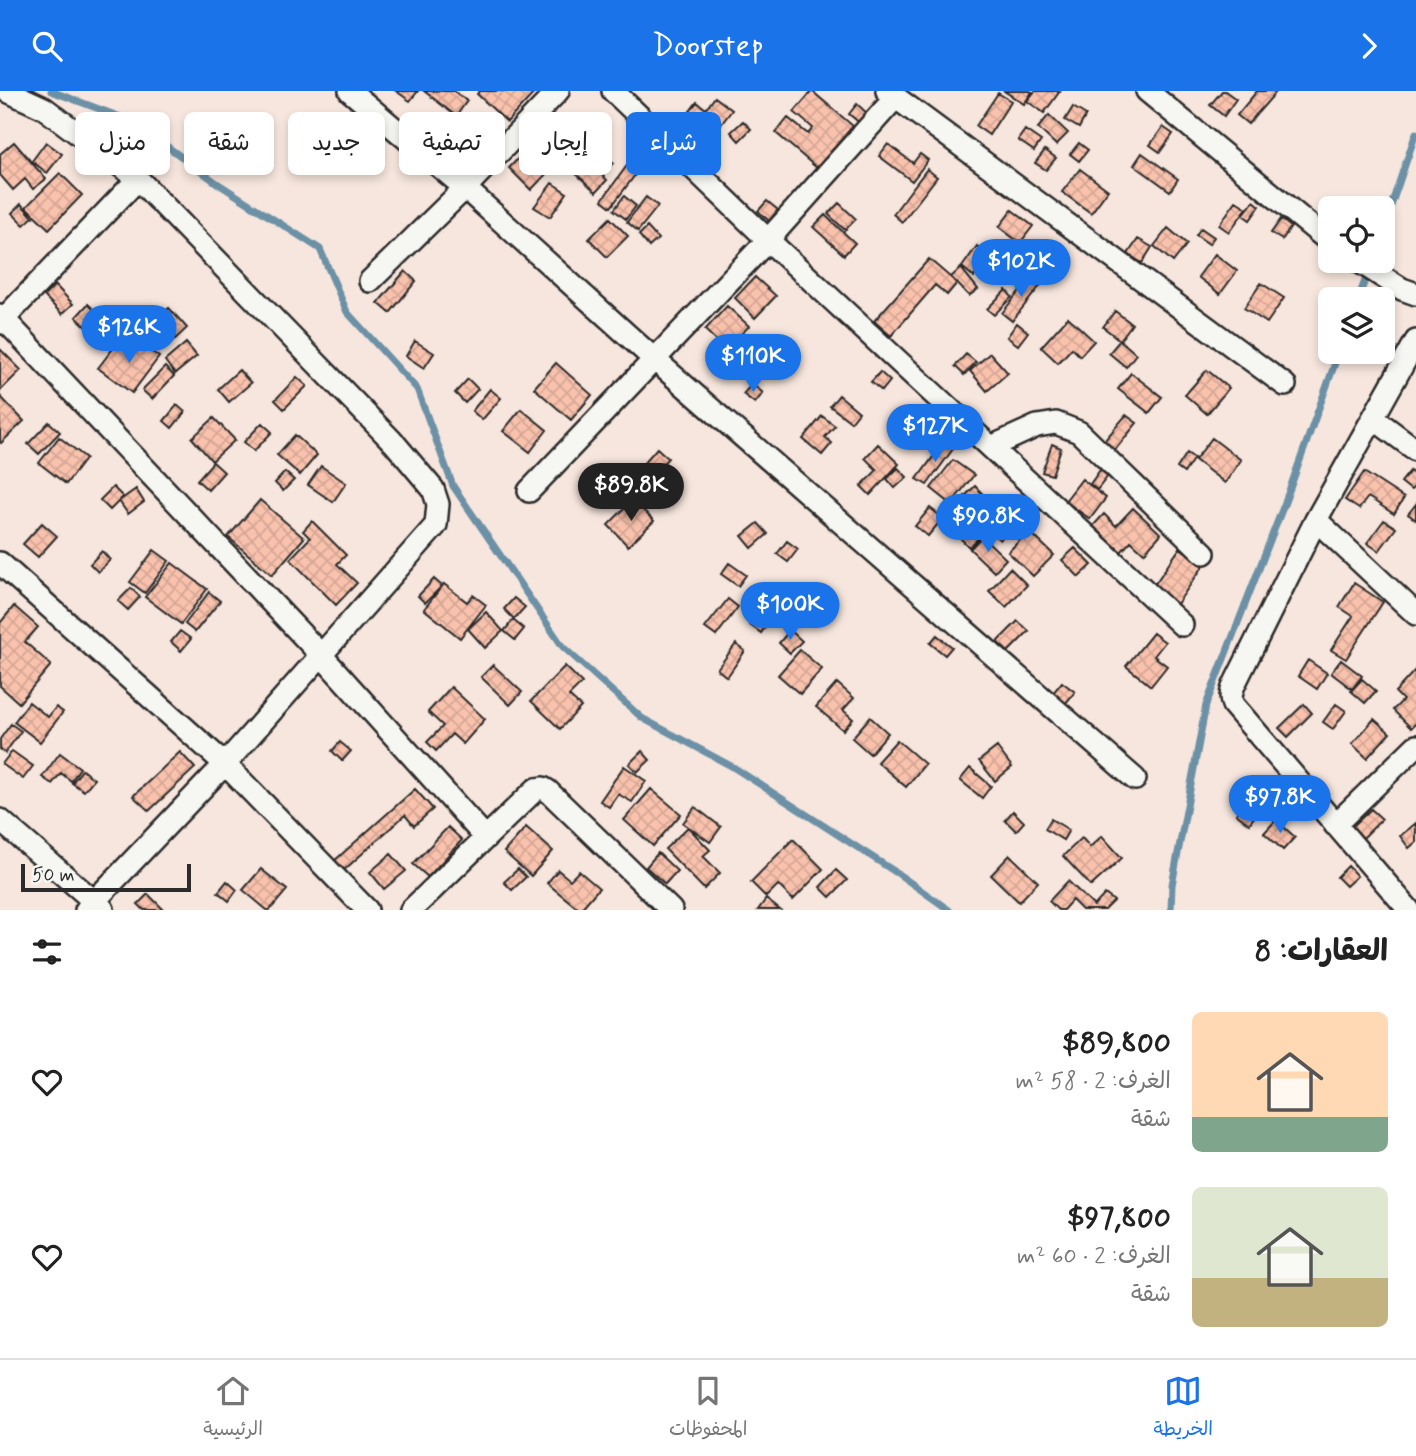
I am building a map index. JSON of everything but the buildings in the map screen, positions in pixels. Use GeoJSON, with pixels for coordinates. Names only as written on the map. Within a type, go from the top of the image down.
{"type":"FeatureCollection","features":[{"type":"Feature","properties":{"kind":"street"},"geometry":{"type":"LineString","coordinates":[[0,820],[95,907],[322,656],[436,525],[438,503],[433,489],[395,444],[138,179],[44,108],[7,91]]}},
{"type":"Feature","properties":{"kind":"street"},"geometry":{"type":"LineString","coordinates":[[350,91],[465,188],[654,360],[1135,779]]}},
{"type":"Feature","properties":{"kind":"street"},"geometry":{"type":"LineString","coordinates":[[370,281],[465,188],[558,91]]}},
{"type":"Feature","properties":{"kind":"street"},"geometry":{"type":"LineString","coordinates":[[613,91],[768,240],[1182,625]]}},
{"type":"Feature","properties":{"kind":"street"},"geometry":{"type":"LineString","coordinates":[[1147,91],[1318,232]]}},
{"type":"Feature","properties":{"kind":"street"},"geometry":{"type":"LineString","coordinates":[[529,491],[768,240],[891,94],[1285,384]]}},
{"type":"Feature","properties":{"kind":"street"},"geometry":{"type":"LineString","coordinates":[[138,179],[1,319],[322,656],[486,838]]}},
{"type":"Feature","properties":{"kind":"street"},"geometry":{"type":"LineString","coordinates":[[1378,273],[1409,291]]}},
{"type":"Feature","properties":{"kind":"street"},"geometry":{"type":"LineString","coordinates":[[1409,910],[1233,705],[1231,694],[1316,520],[1416,341]]}},
{"type":"Feature","properties":{"kind":"street"},"geometry":{"type":"LineString","coordinates":[[1373,418],[1416,450]]}},
{"type":"Feature","properties":{"kind":"street"},"geometry":{"type":"LineString","coordinates":[[990,447],[1037,426],[1056,423],[1079,432],[1204,553]]}},
{"type":"Feature","properties":{"kind":"street"},"geometry":{"type":"LineString","coordinates":[[1316,520],[1416,614]]}},
{"type":"Feature","properties":{"kind":"street"},"geometry":{"type":"LineString","coordinates":[[0,563],[225,764],[367,910]]}},
{"type":"Feature","properties":{"kind":"street"},"geometry":{"type":"LineString","coordinates":[[1335,825],[1416,746]]}},
{"type":"Feature","properties":{"kind":"street"},"geometry":{"type":"LineString","coordinates":[[411,910],[536,789],[542,788],[671,910]]}},
{"type":"Feature","properties":{"kind":"waterway"},"geometry":{"type":"LineString","coordinates":[[51,91],[134,122],[217,183],[320,249],[347,312],[417,389],[453,486],[563,647],[642,718],[733,767],[897,873],[949,910]]}},
{"type":"Feature","properties":{"kind":"waterway"},"geometry":{"type":"LineString","coordinates":[[1394,196],[1416,133]]}},
{"type":"Feature","properties":{"kind":"waterway"},"geometry":{"type":"LineString","coordinates":[[1363,287],[1368,273]]}},
{"type":"Feature","properties":{"kind":"waterway"},"geometry":{"type":"LineString","coordinates":[[1171,910],[1172,885],[1206,705],[1285,502],[1335,364]]}}]}
